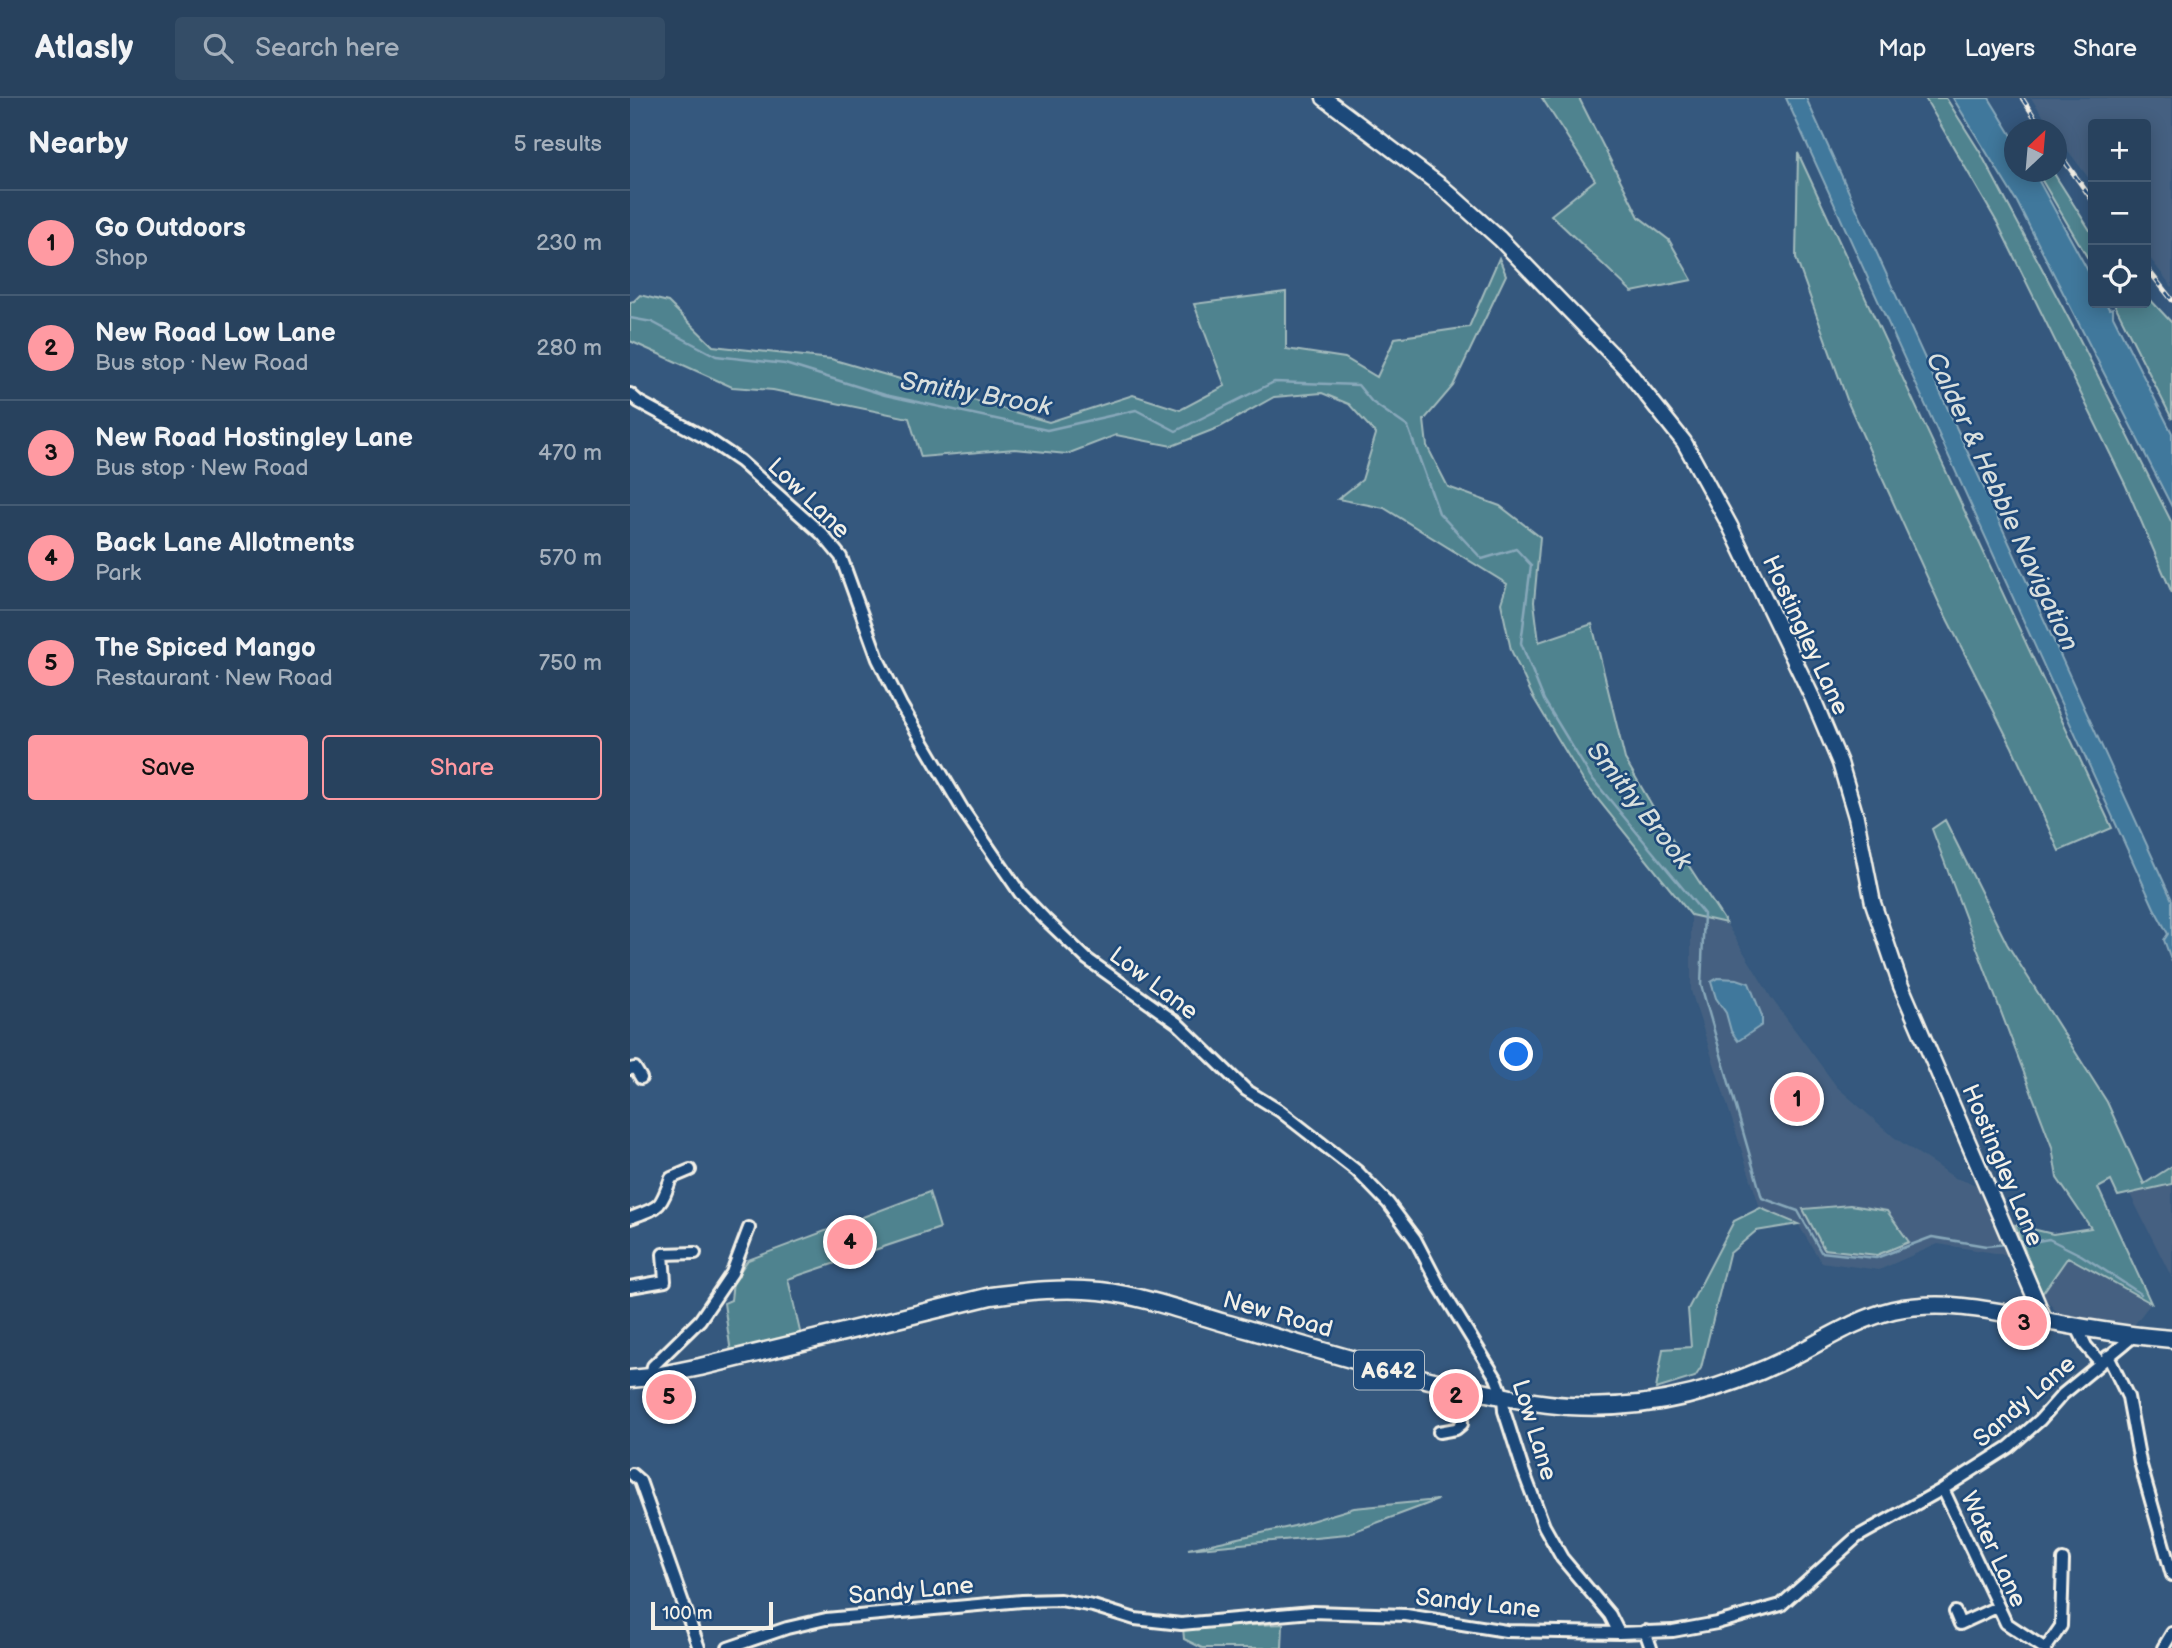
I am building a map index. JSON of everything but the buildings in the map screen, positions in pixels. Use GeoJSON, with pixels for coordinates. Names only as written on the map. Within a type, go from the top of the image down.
{"type":"FeatureCollection","features":[{"type":"Feature","properties":{"kind":"highway","name":"New Road"},"geometry":{"type":"LineString","coordinates":[[642,1378],[991,1296],[1064,1289],[1136,1297],[1393,1371],[1461,1387],[1533,1402],[1603,1407],[1651,1403],[1742,1380],[1869,1317],[1922,1306],[1949,1305],[1999,1311],[2077,1327],[2172,1339]]}},
{"type":"Feature","properties":{"kind":"main road","name":"Hostingley Lane"},"geometry":{"type":"LineString","coordinates":[[1324,98],[1441,186],[1500,239],[1626,369],[1684,442],[1730,526],[1813,699],[1840,763],[1856,817],[1873,904],[1901,986],[2045,1321]]}},
{"type":"Feature","properties":{"kind":"street","name":"Low Lane"},"geometry":{"type":"LineString","coordinates":[[630,394],[740,461],[822,534],[841,557],[878,659],[901,705],[963,810],[1020,892],[1045,919],[1087,959],[1158,1008],[1246,1090],[1280,1111],[1326,1146],[1388,1203],[1415,1239],[1440,1287],[1485,1356],[1503,1396],[1504,1411],[1544,1525],[1562,1558],[1610,1615],[1619,1633]]}},
{"type":"Feature","properties":{"kind":"street"},"geometry":{"type":"LineString","coordinates":[[630,1069],[635,1068],[641,1078]]}},
{"type":"Feature","properties":{"kind":"street"},"geometry":{"type":"LineString","coordinates":[[630,1218],[662,1204],[671,1178],[690,1170]]}},
{"type":"Feature","properties":{"kind":"street"},"geometry":{"type":"LineString","coordinates":[[642,1378],[700,1320],[733,1273],[749,1228]]}},
{"type":"Feature","properties":{"kind":"street"},"geometry":{"type":"LineString","coordinates":[[630,1287],[665,1281],[663,1254],[695,1253]]}},
{"type":"Feature","properties":{"kind":"street"},"geometry":{"type":"LineString","coordinates":[[2077,1327],[2086,1346],[2104,1359],[2128,1397],[2140,1462],[2171,1568]]}},
{"type":"Feature","properties":{"kind":"street","name":"Sandy Lane"},"geometry":{"type":"LineString","coordinates":[[728,1648],[787,1628],[826,1619],[1021,1601],[1060,1600],[1093,1606],[1135,1619],[1181,1624],[1312,1612],[1406,1615],[1506,1631],[1619,1633],[1673,1631],[1706,1625],[1781,1605],[1857,1537],[1943,1489],[2009,1447],[2040,1420],[2063,1394],[2135,1335]]}},
{"type":"Feature","properties":{"kind":"street"},"geometry":{"type":"LineString","coordinates":[[1439,1432],[1456,1429],[1462,1424],[1461,1387]]}},
{"type":"Feature","properties":{"kind":"street"},"geometry":{"type":"LineString","coordinates":[[632,1474],[640,1481],[699,1648]]}},
{"type":"Feature","properties":{"kind":"street","name":"Water Lane"},"geometry":{"type":"LineString","coordinates":[[1943,1489],[2006,1623],[2045,1648],[2061,1626],[2063,1560]]}},
{"type":"Feature","properties":{"kind":"street"},"geometry":{"type":"LineString","coordinates":[[1955,1612],[1956,1625],[1997,1607]]}},
{"type":"Feature","properties":{"kind":"street"},"geometry":{"type":"LineString","coordinates":[[1645,1631],[1651,1648]]}},
{"type":"Feature","properties":{"kind":"street"},"geometry":{"type":"LineString","coordinates":[[2163,1648],[2172,1633]]}},
{"type":"Feature","properties":{"kind":"shaded area"},"geometry":{"type":"Polygon","coordinates":[[[1786,98],[1806,98],[2172,900],[2172,962],[2164,940],[2168,934],[1786,98]]]}},
{"type":"Feature","properties":{"kind":"shaded area"},"geometry":{"type":"Polygon","coordinates":[[[1953,98],[1989,98],[2004,123],[2004,181],[1953,98]]]}},
{"type":"Feature","properties":{"kind":"shaded area"},"geometry":{"type":"Polygon","coordinates":[[[2031,98],[2172,98],[2172,287],[2151,260],[2151,119],[2088,119],[2088,177],[2067,149],[2067,119],[2045,119],[2031,98]]]}},
{"type":"Feature","properties":{"kind":"shaded area"},"geometry":{"type":"Polygon","coordinates":[[[2005,182],[2039,182],[2088,271],[2088,308],[2113,308],[2113,316],[2172,433],[2172,507],[2005,182]]]}},
{"type":"Feature","properties":{"kind":"shaded area"},"geometry":{"type":"Polygon","coordinates":[[[1691,915],[1726,923],[1772,999],[1837,1087],[1895,1138],[1955,1178],[1980,1186],[2008,1255],[1938,1244],[1879,1270],[1821,1262],[1798,1224],[1760,1208],[1691,991],[1691,915]]]}},
{"type":"Feature","properties":{"kind":"shaded area"},"geometry":{"type":"Polygon","coordinates":[[[1718,978],[1749,983],[1762,1016],[1762,1025],[1738,1041],[1716,998],[1711,982],[1718,978]]]}},
{"type":"Feature","properties":{"kind":"shaded area"},"geometry":{"type":"Polygon","coordinates":[[[2172,1184],[2172,1278],[2130,1194],[2172,1184]]]}},
{"type":"Feature","properties":{"kind":"shaded area"},"geometry":{"type":"Polygon","coordinates":[[[2068,1256],[2151,1303],[2134,1325],[2058,1314],[2042,1294],[2068,1256]]]}},
{"type":"Feature","properties":{"kind":"green space"},"geometry":{"type":"Polygon","coordinates":[[[1542,98],[1579,98],[1639,217],[1669,240],[1692,280],[1632,292],[1551,215],[1595,180],[1542,98]]]}},
{"type":"Feature","properties":{"kind":"green space"},"geometry":{"type":"Polygon","coordinates":[[[1925,98],[1946,98],[1980,152],[2079,338],[2172,523],[2172,593],[2126,486],[1998,224],[1925,98]]]}},
{"type":"Feature","properties":{"kind":"green space"},"geometry":{"type":"Polygon","coordinates":[[[1798,153],[2112,828],[2059,851],[2012,747],[1939,603],[1849,405],[1796,258],[1798,153]]]}},
{"type":"Feature","properties":{"kind":"green space"},"geometry":{"type":"Polygon","coordinates":[[[2043,182],[2059,182],[2088,227],[2088,259],[2043,182]]]}},
{"type":"Feature","properties":{"kind":"green space"},"geometry":{"type":"Polygon","coordinates":[[[1499,258],[1506,275],[1453,386],[1424,420],[1427,446],[1448,487],[1500,506],[1540,537],[1534,602],[1539,642],[1592,624],[1625,759],[1674,843],[1726,923],[1691,915],[1584,782],[1533,697],[1511,650],[1501,603],[1507,584],[1384,508],[1338,499],[1362,480],[1376,434],[1349,404],[1322,393],[1274,397],[1220,427],[1172,446],[1116,435],[1067,454],[1015,449],[921,457],[909,418],[773,390],[732,387],[630,341],[630,302],[640,295],[668,302],[713,346],[831,359],[1049,422],[1133,395],[1180,410],[1225,386],[1194,304],[1286,292],[1286,349],[1345,358],[1377,377],[1395,338],[1469,327],[1499,258]]]}},
{"type":"Feature","properties":{"kind":"green space"},"geometry":{"type":"Polygon","coordinates":[[[2151,300],[2172,323],[2172,419],[2116,308],[2151,308],[2151,300]]]}},
{"type":"Feature","properties":{"kind":"green space"},"geometry":{"type":"Polygon","coordinates":[[[1945,820],[2007,944],[2107,1102],[2144,1184],[2172,1166],[2172,1184],[2118,1196],[2111,1181],[2098,1188],[2151,1303],[2068,1257],[2042,1294],[2015,1225],[2053,1234],[2091,1228],[2057,1178],[2052,1147],[1932,829],[1945,820]]]}},
{"type":"Feature","properties":{"kind":"green space"},"geometry":{"type":"Polygon","coordinates":[[[929,1192],[940,1228],[788,1279],[801,1336],[731,1353],[724,1303],[731,1300],[733,1281],[748,1260],[929,1192]]]}},
{"type":"Feature","properties":{"kind":"green space"},"geometry":{"type":"Polygon","coordinates":[[[1850,1205],[1887,1211],[1909,1242],[1877,1255],[1824,1249],[1803,1209],[1850,1205]]]}},
{"type":"Feature","properties":{"kind":"green space"},"geometry":{"type":"Polygon","coordinates":[[[1760,1208],[1798,1224],[1756,1231],[1729,1254],[1701,1368],[1695,1377],[1656,1389],[1663,1349],[1691,1347],[1688,1309],[1734,1221],[1760,1208]]]}},
{"type":"Feature","properties":{"kind":"green space"},"geometry":{"type":"Polygon","coordinates":[[[1438,1500],[1347,1534],[1188,1549],[1294,1526],[1354,1508],[1438,1500]]]}},
{"type":"Feature","properties":{"kind":"green space"},"geometry":{"type":"Polygon","coordinates":[[[1283,1624],[1282,1648],[1202,1648],[1184,1639],[1183,1628],[1283,1624]]]}},
{"type":"Feature","properties":{"kind":"waterway","name":"Smithy Brook"},"geometry":{"type":"LineString","coordinates":[[630,318],[652,322],[716,356],[785,364],[885,395],[1047,430],[1136,410],[1176,431],[1274,382],[1358,385],[1372,402],[1408,427],[1439,513],[1482,559],[1516,549],[1531,565],[1521,643],[1544,700],[1591,777],[1704,914],[1701,985],[1762,1198],[1798,1211],[1821,1252],[1876,1258],[1932,1237],[1986,1246],[2007,1244]]}},
{"type":"Feature","properties":{"kind":"waterway","name":"Smithy Brook"},"geometry":{"type":"LineString","coordinates":[[2021,1244],[2049,1239],[2081,1255],[2141,1294]]}},
{"type":"Feature","properties":{"kind":"railway"},"geometry":{"type":"LineString","coordinates":[[2022,98],[2036,119]]}},
{"type":"Feature","properties":{"kind":"railway"},"geometry":{"type":"LineString","coordinates":[[2067,164],[2088,194]]}},
{"type":"Feature","properties":{"kind":"railway"},"geometry":{"type":"LineString","coordinates":[[2151,273],[2172,300]]}},
{"type":"Feature","properties":{"kind":"place","name":"Go Outdoors"},"geometry":{"type":"Point","coordinates":[1797,1099]}},
{"type":"Feature","properties":{"kind":"place","name":"Back Lane Allotments"},"geometry":{"type":"Point","coordinates":[850,1242]}},
{"type":"Feature","properties":{"kind":"place","name":"New Road Hostingley Lane"},"geometry":{"type":"Point","coordinates":[2024,1323]}},
{"type":"Feature","properties":{"kind":"place","name":"New Road Low Lane"},"geometry":{"type":"Point","coordinates":[1456,1396]}},
{"type":"Feature","properties":{"kind":"place","name":"The Spiced Mango"},"geometry":{"type":"Point","coordinates":[669,1397]}},
{"type":"Feature","properties":{"kind":"water label","name":"Calder & Hebble Navigation"},"geometry":{"type":"Point","coordinates":[2003,501]}}]}
